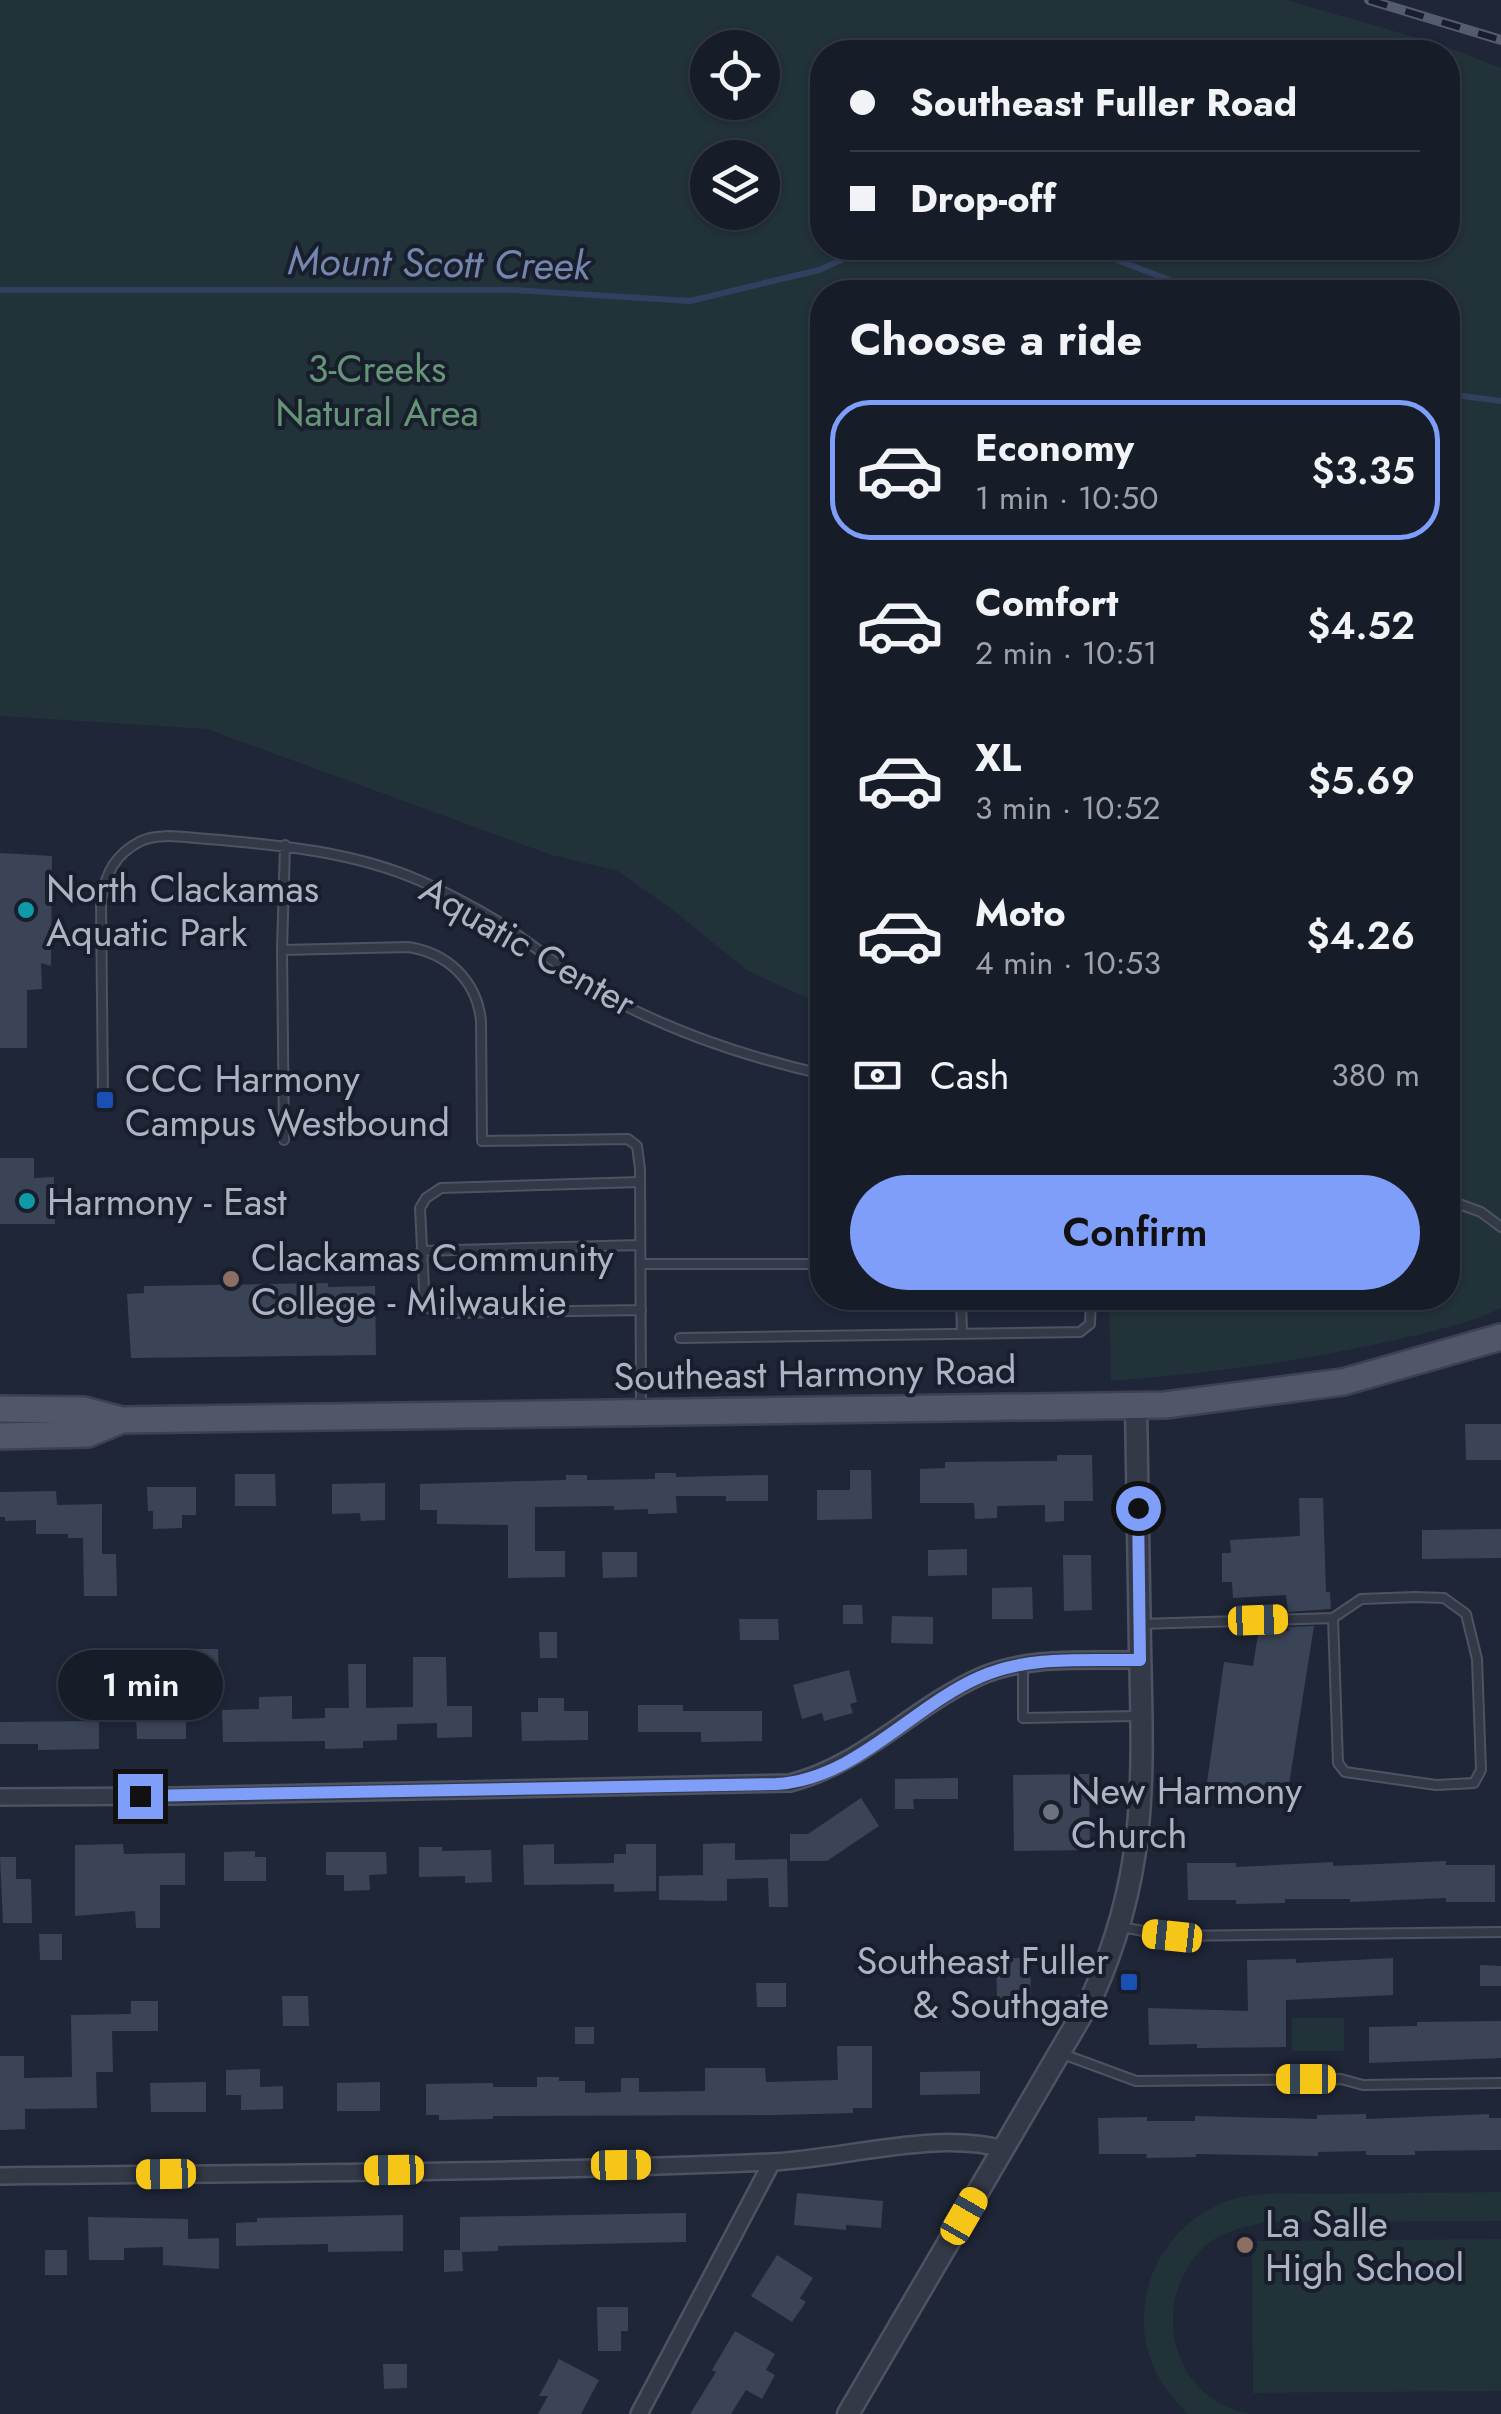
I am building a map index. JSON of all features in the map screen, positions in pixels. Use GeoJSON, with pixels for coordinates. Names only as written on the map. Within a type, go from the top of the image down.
{"type":"FeatureCollection","features":[{"type":"Feature","properties":{"kind":"main road","name":"Southeast Harmony Road"},"geometry":{"type":"LineString","coordinates":[[0,1409],[84,1410],[122,1420],[1136,1405],[1309,1389],[1501,1337]]}},
{"type":"Feature","properties":{"kind":"main road","name":"Southeast Harmony Road"},"geometry":{"type":"LineString","coordinates":[[0,1436],[88,1434],[122,1420]]}},
{"type":"Feature","properties":{"kind":"street"},"geometry":{"type":"LineString","coordinates":[[848,2414],[1092,1997],[1119,1927],[1142,1814],[1136,1405]]}},
{"type":"Feature","properties":{"kind":"street"},"geometry":{"type":"LineString","coordinates":[[0,1796],[194,1796],[790,1783],[818,1776],[853,1758],[980,1677],[1023,1665],[1140,1660]]}},
{"type":"Feature","properties":{"kind":"street"},"geometry":{"type":"LineString","coordinates":[[0,2176],[772,2162],[949,2142],[980,2143],[1003,2150]]}},
{"type":"Feature","properties":{"kind":"street"},"geometry":{"type":"LineString","coordinates":[[640,2414],[772,2162]]}},
{"type":"Feature","properties":{"kind":"lane","name":"Aquatic Center"},"geometry":{"type":"LineString","coordinates":[[103,1097],[101,900],[106,875],[122,853],[145,839],[167,836],[286,845],[354,860],[421,881],[496,920],[616,1001],[715,1045],[810,1071]]}},
{"type":"Feature","properties":{"kind":"lane"},"geometry":{"type":"LineString","coordinates":[[284,1140],[282,950],[286,845]]}},
{"type":"Feature","properties":{"kind":"lane"},"geometry":{"type":"LineString","coordinates":[[282,950],[408,947],[426,950],[454,967],[471,984],[480,1003],[482,1141],[628,1139],[637,1146],[641,1413]]}},
{"type":"Feature","properties":{"kind":"lane"},"geometry":{"type":"LineString","coordinates":[[640,1182],[441,1188],[426,1198],[420,1208],[425,1307],[440,1313],[641,1310]]}},
{"type":"Feature","properties":{"kind":"lane"},"geometry":{"type":"LineString","coordinates":[[1460,1203],[1501,1227]]}},
{"type":"Feature","properties":{"kind":"lane"},"geometry":{"type":"LineString","coordinates":[[421,1251],[640,1246]]}},
{"type":"Feature","properties":{"kind":"lane"},"geometry":{"type":"LineString","coordinates":[[640,1264],[810,1264]]}},
{"type":"Feature","properties":{"kind":"lane"},"geometry":{"type":"LineString","coordinates":[[961,1310],[962,1332]]}},
{"type":"Feature","properties":{"kind":"lane"},"geometry":{"type":"LineString","coordinates":[[680,1338],[1080,1332],[1090,1324],[1091,1310]]}},
{"type":"Feature","properties":{"kind":"lane"},"geometry":{"type":"LineString","coordinates":[[1140,1624],[1333,1618],[1361,1600],[1444,1598],[1466,1614],[1477,1660],[1481,1770],[1474,1783],[1436,1785],[1345,1772],[1338,1762],[1333,1618]]}},
{"type":"Feature","properties":{"kind":"lane"},"geometry":{"type":"LineString","coordinates":[[1023,1665],[1024,1718],[1142,1716]]}},
{"type":"Feature","properties":{"kind":"lane"},"geometry":{"type":"LineString","coordinates":[[1119,1927],[1172,1936],[1501,1932]]}},
{"type":"Feature","properties":{"kind":"lane"},"geometry":{"type":"LineString","coordinates":[[1060,2053],[1136,2080],[1501,2083]]}},
{"type":"Feature","properties":{"kind":"green space","name":"3-Creeks Natural Area"},"geometry":{"type":"Polygon","coordinates":[[[0,0],[1286,0],[1425,40],[810,40],[810,260],[1460,260],[1460,52],[1501,68],[1501,1308],[1461,1324],[1321,1355],[1217,1371],[1111,1381],[1109,1310],[1460,1310],[1460,280],[810,280],[810,999],[748,971],[618,871],[551,855],[207,729],[0,716],[0,0]]]}},
{"type":"Feature","properties":{"kind":"green space"},"geometry":{"type":"Polygon","coordinates":[[[1292,2018],[1344,2018],[1344,2051],[1292,2051],[1292,2018]]]}},
{"type":"Feature","properties":{"kind":"green space"},"geometry":{"type":"Polygon","coordinates":[[[1501,2192],[1501,2221],[1267,2222],[1216,2238],[1185,2272],[1176,2297],[1173,2322],[1177,2348],[1202,2391],[1224,2405],[1251,2414],[1188,2414],[1158,2375],[1144,2331],[1150,2280],[1175,2237],[1201,2214],[1233,2199],[1266,2194],[1501,2192]]]}},
{"type":"Feature","properties":{"kind":"green space"},"geometry":{"type":"Polygon","coordinates":[[[1501,2239],[1501,2391],[1253,2393],[1252,2241],[1501,2239]]]}},
{"type":"Feature","properties":{"kind":"building","name":"North Clackamas Aquatic Park"},"geometry":{"type":"Polygon","coordinates":[[[0,853],[52,856],[51,966],[41,963],[42,989],[27,990],[27,1048],[0,1048],[0,853]]]}},
{"type":"Feature","properties":{"kind":"building","name":"Harmony - East"},"geometry":{"type":"Polygon","coordinates":[[[0,1158],[34,1158],[34,1178],[54,1177],[55,1224],[0,1224],[0,1158]]]}},
{"type":"Feature","properties":{"kind":"building"},"geometry":{"type":"Polygon","coordinates":[[[328,1283],[328,1287],[375,1286],[376,1355],[131,1358],[127,1294],[144,1293],[144,1286],[328,1283]]]}},
{"type":"Feature","properties":{"kind":"building"},"geometry":{"type":"Polygon","coordinates":[[[1465,1424],[1501,1424],[1501,1460],[1466,1460],[1465,1424]]]}},
{"type":"Feature","properties":{"kind":"building"},"geometry":{"type":"Polygon","coordinates":[[[1057,1455],[1092,1455],[1093,1501],[1064,1501],[1064,1521],[1045,1522],[1045,1505],[997,1506],[997,1518],[975,1519],[974,1503],[920,1503],[920,1469],[945,1468],[945,1462],[1057,1461],[1057,1455]]]}},
{"type":"Feature","properties":{"kind":"building"},"geometry":{"type":"Polygon","coordinates":[[[850,1470],[871,1470],[872,1519],[817,1520],[817,1490],[850,1490],[850,1470]]]}},
{"type":"Feature","properties":{"kind":"building"},"geometry":{"type":"Polygon","coordinates":[[[655,1473],[676,1473],[676,1477],[768,1475],[768,1501],[676,1496],[677,1513],[648,1514],[648,1509],[614,1510],[614,1506],[535,1507],[535,1551],[565,1551],[565,1577],[508,1578],[508,1525],[437,1524],[437,1510],[420,1510],[420,1484],[566,1480],[566,1475],[587,1475],[587,1480],[655,1479],[655,1473]]]}},
{"type":"Feature","properties":{"kind":"building"},"geometry":{"type":"Polygon","coordinates":[[[235,1474],[275,1474],[276,1506],[235,1506],[235,1474]]]}},
{"type":"Feature","properties":{"kind":"building"},"geometry":{"type":"Polygon","coordinates":[[[385,1483],[385,1520],[361,1521],[360,1513],[332,1514],[332,1484],[385,1483]]]}},
{"type":"Feature","properties":{"kind":"building"},"geometry":{"type":"Polygon","coordinates":[[[147,1487],[196,1487],[196,1515],[182,1515],[182,1528],[153,1529],[147,1487]]]}},
{"type":"Feature","properties":{"kind":"building"},"geometry":{"type":"Polygon","coordinates":[[[56,1491],[57,1505],[102,1504],[102,1554],[116,1554],[117,1596],[84,1596],[83,1538],[36,1534],[36,1520],[5,1521],[5,1517],[0,1517],[0,1492],[56,1491]]]}},
{"type":"Feature","properties":{"kind":"building"},"geometry":{"type":"Polygon","coordinates":[[[1299,1498],[1323,1498],[1326,1592],[1330,1592],[1331,1609],[1288,1612],[1286,1595],[1233,1598],[1232,1582],[1222,1582],[1222,1553],[1231,1553],[1230,1540],[1300,1536],[1299,1498]]]}},
{"type":"Feature","properties":{"kind":"building"},"geometry":{"type":"Polygon","coordinates":[[[1501,1529],[1501,1558],[1422,1559],[1422,1530],[1501,1529]]]}},
{"type":"Feature","properties":{"kind":"building"},"geometry":{"type":"Polygon","coordinates":[[[967,1549],[967,1575],[928,1576],[928,1550],[967,1549]]]}},
{"type":"Feature","properties":{"kind":"building"},"geometry":{"type":"Polygon","coordinates":[[[602,1552],[637,1552],[637,1577],[603,1578],[602,1552]]]}},
{"type":"Feature","properties":{"kind":"building"},"geometry":{"type":"Polygon","coordinates":[[[1063,1555],[1091,1555],[1092,1610],[1064,1611],[1063,1555]]]}},
{"type":"Feature","properties":{"kind":"building"},"geometry":{"type":"Polygon","coordinates":[[[1032,1587],[1033,1619],[992,1619],[992,1588],[1032,1587]]]}},
{"type":"Feature","properties":{"kind":"building"},"geometry":{"type":"Polygon","coordinates":[[[843,1605],[862,1605],[863,1624],[843,1624],[843,1605]]]}},
{"type":"Feature","properties":{"kind":"building"},"geometry":{"type":"Polygon","coordinates":[[[892,1616],[933,1617],[933,1644],[891,1643],[892,1616]]]}},
{"type":"Feature","properties":{"kind":"building"},"geometry":{"type":"Polygon","coordinates":[[[739,1619],[778,1619],[779,1640],[740,1640],[739,1619]]]}},
{"type":"Feature","properties":{"kind":"building"},"geometry":{"type":"Polygon","coordinates":[[[1314,1626],[1288,1791],[1207,1783],[1224,1662],[1253,1666],[1259,1628],[1289,1631],[1288,1627],[1314,1626]]]}},
{"type":"Feature","properties":{"kind":"building"},"geometry":{"type":"Polygon","coordinates":[[[539,1632],[557,1632],[557,1658],[540,1658],[539,1632]]]}},
{"type":"Feature","properties":{"kind":"building"},"geometry":{"type":"Polygon","coordinates":[[[182,1649],[218,1649],[219,1674],[182,1674],[182,1649]]]}},
{"type":"Feature","properties":{"kind":"building"},"geometry":{"type":"Polygon","coordinates":[[[413,1657],[446,1657],[447,1706],[472,1706],[472,1737],[437,1738],[437,1723],[397,1724],[397,1740],[363,1741],[363,1748],[325,1749],[325,1741],[223,1742],[222,1710],[259,1709],[259,1697],[292,1696],[292,1719],[325,1718],[325,1708],[349,1708],[348,1664],[366,1664],[366,1708],[413,1707],[413,1657]]]}},
{"type":"Feature","properties":{"kind":"building"},"geometry":{"type":"Polygon","coordinates":[[[849,1670],[857,1702],[850,1704],[853,1713],[824,1721],[822,1713],[802,1719],[793,1685],[849,1670]]]}},
{"type":"Feature","properties":{"kind":"building"},"geometry":{"type":"Polygon","coordinates":[[[538,1698],[564,1698],[564,1711],[588,1711],[588,1740],[522,1741],[521,1712],[538,1712],[538,1698]]]}},
{"type":"Feature","properties":{"kind":"building"},"geometry":{"type":"Polygon","coordinates":[[[638,1705],[683,1705],[683,1711],[762,1711],[762,1741],[701,1742],[701,1732],[638,1732],[638,1705]]]}},
{"type":"Feature","properties":{"kind":"building"},"geometry":{"type":"Polygon","coordinates":[[[136,1710],[186,1710],[186,1739],[137,1739],[136,1710]]]}},
{"type":"Feature","properties":{"kind":"building"},"geometry":{"type":"Polygon","coordinates":[[[99,1721],[99,1749],[38,1750],[38,1744],[0,1744],[0,1722],[99,1721]]]}},
{"type":"Feature","properties":{"kind":"building","name":"New Harmony Church"},"geometry":{"type":"Polygon","coordinates":[[[1089,1774],[1090,1850],[1014,1851],[1013,1775],[1089,1774]]]}},
{"type":"Feature","properties":{"kind":"building"},"geometry":{"type":"Polygon","coordinates":[[[958,1778],[958,1799],[913,1799],[914,1809],[895,1809],[895,1779],[958,1778]]]}},
{"type":"Feature","properties":{"kind":"building"},"geometry":{"type":"Polygon","coordinates":[[[861,1798],[879,1826],[827,1861],[790,1861],[790,1834],[808,1834],[861,1798]]]}},
{"type":"Feature","properties":{"kind":"building"},"geometry":{"type":"Polygon","coordinates":[[[735,1843],[735,1860],[787,1859],[788,1907],[769,1907],[768,1878],[727,1879],[727,1901],[659,1900],[659,1876],[703,1875],[703,1844],[735,1843]]]}},
{"type":"Feature","properties":{"kind":"building"},"geometry":{"type":"Polygon","coordinates":[[[123,1844],[124,1854],[185,1853],[185,1885],[160,1885],[160,1928],[136,1928],[135,1911],[75,1916],[75,1845],[123,1844]]]}},
{"type":"Feature","properties":{"kind":"building"},"geometry":{"type":"Polygon","coordinates":[[[554,1844],[554,1864],[614,1863],[614,1854],[626,1854],[626,1844],[656,1844],[656,1891],[614,1892],[614,1884],[524,1885],[523,1845],[554,1844]]]}},
{"type":"Feature","properties":{"kind":"building"},"geometry":{"type":"Polygon","coordinates":[[[419,1847],[442,1847],[442,1851],[491,1850],[492,1882],[465,1883],[465,1876],[419,1877],[419,1847]]]}},
{"type":"Feature","properties":{"kind":"building"},"geometry":{"type":"Polygon","coordinates":[[[255,1851],[255,1857],[266,1857],[266,1881],[224,1881],[224,1852],[255,1851]]]}},
{"type":"Feature","properties":{"kind":"building"},"geometry":{"type":"Polygon","coordinates":[[[326,1852],[386,1852],[387,1874],[369,1875],[370,1890],[344,1891],[344,1875],[326,1875],[326,1852]]]}},
{"type":"Feature","properties":{"kind":"building"},"geometry":{"type":"Polygon","coordinates":[[[0,1857],[16,1857],[16,1879],[31,1879],[32,1923],[3,1923],[0,1857]]]}},
{"type":"Feature","properties":{"kind":"building"},"geometry":{"type":"Polygon","coordinates":[[[1446,1861],[1446,1865],[1495,1865],[1495,1902],[1446,1902],[1446,1898],[1350,1902],[1285,1899],[1285,1903],[1236,1904],[1236,1900],[1188,1900],[1187,1863],[1236,1863],[1236,1867],[1446,1861]]]}},
{"type":"Feature","properties":{"kind":"building"},"geometry":{"type":"Polygon","coordinates":[[[39,1934],[62,1934],[62,1960],[40,1960],[39,1934]]]}},
{"type":"Feature","properties":{"kind":"building"},"geometry":{"type":"Polygon","coordinates":[[[996,1958],[1030,1958],[1031,1999],[997,1999],[996,1958]]]}},
{"type":"Feature","properties":{"kind":"building"},"geometry":{"type":"Polygon","coordinates":[[[1393,1958],[1393,1995],[1286,2000],[1286,2047],[1149,2045],[1148,2008],[1248,2011],[1247,1960],[1296,1959],[1296,1963],[1393,1958]]]}},
{"type":"Feature","properties":{"kind":"building"},"geometry":{"type":"Polygon","coordinates":[[[1480,1965],[1501,1966],[1501,1986],[1480,1986],[1480,1965]]]}},
{"type":"Feature","properties":{"kind":"building"},"geometry":{"type":"Polygon","coordinates":[[[756,1983],[786,1983],[786,2007],[757,2007],[756,1983]]]}},
{"type":"Feature","properties":{"kind":"building"},"geometry":{"type":"Polygon","coordinates":[[[282,1996],[308,1996],[309,2026],[283,2026],[282,1996]]]}},
{"type":"Feature","properties":{"kind":"building"},"geometry":{"type":"Polygon","coordinates":[[[131,2001],[158,2001],[158,2031],[112,2031],[113,2072],[96,2072],[97,2108],[25,2109],[25,2129],[0,2130],[0,2056],[24,2056],[24,2078],[72,2077],[71,2015],[131,2014],[131,2001]]]}},
{"type":"Feature","properties":{"kind":"building"},"geometry":{"type":"Polygon","coordinates":[[[1501,2021],[1501,2058],[1369,2063],[1369,2027],[1501,2021]]]}},
{"type":"Feature","properties":{"kind":"building"},"geometry":{"type":"Polygon","coordinates":[[[575,2027],[594,2027],[594,2044],[575,2044],[575,2027]]]}},
{"type":"Feature","properties":{"kind":"building"},"geometry":{"type":"Polygon","coordinates":[[[837,2046],[872,2046],[872,2108],[853,2108],[853,2113],[779,2115],[493,2116],[439,2120],[439,2115],[426,2115],[426,2084],[537,2087],[537,2077],[559,2077],[559,2081],[585,2081],[585,2093],[621,2092],[621,2078],[639,2078],[639,2092],[705,2091],[705,2068],[765,2068],[766,2082],[838,2080],[837,2046]]]}},
{"type":"Feature","properties":{"kind":"building"},"geometry":{"type":"Polygon","coordinates":[[[260,2069],[260,2087],[283,2086],[283,2109],[241,2110],[241,2095],[226,2095],[226,2070],[260,2069]]]}},
{"type":"Feature","properties":{"kind":"building"},"geometry":{"type":"Polygon","coordinates":[[[980,2071],[980,2094],[920,2095],[920,2072],[980,2071]]]}},
{"type":"Feature","properties":{"kind":"building"},"geometry":{"type":"Polygon","coordinates":[[[206,2082],[206,2112],[151,2112],[150,2083],[206,2082]]]}},
{"type":"Feature","properties":{"kind":"building"},"geometry":{"type":"Polygon","coordinates":[[[380,2082],[380,2111],[337,2111],[337,2083],[380,2082]]]}},
{"type":"Feature","properties":{"kind":"building"},"geometry":{"type":"Polygon","coordinates":[[[1366,2114],[1366,2119],[1489,2114],[1489,2118],[1501,2118],[1501,2150],[1415,2151],[1415,2155],[1366,2155],[1366,2151],[1318,2152],[1318,2156],[1196,2154],[1146,2158],[1147,2154],[1099,2154],[1098,2118],[1195,2121],[1195,2116],[1317,2119],[1317,2115],[1366,2114]]]}},
{"type":"Feature","properties":{"kind":"building"},"geometry":{"type":"Polygon","coordinates":[[[797,2193],[883,2201],[881,2228],[846,2225],[846,2230],[794,2225],[797,2193]]]}},
{"type":"Feature","properties":{"kind":"building"},"geometry":{"type":"Polygon","coordinates":[[[686,2213],[686,2242],[498,2246],[498,2251],[462,2252],[463,2271],[444,2272],[444,2250],[460,2250],[460,2217],[686,2213]]]}},
{"type":"Feature","properties":{"kind":"building"},"geometry":{"type":"Polygon","coordinates":[[[403,2215],[403,2251],[328,2252],[328,2244],[236,2246],[236,2223],[257,2222],[257,2218],[403,2215]]]}},
{"type":"Feature","properties":{"kind":"building"},"geometry":{"type":"Polygon","coordinates":[[[88,2217],[188,2219],[188,2239],[219,2238],[219,2269],[163,2265],[163,2247],[124,2248],[124,2260],[89,2260],[88,2217]]]}},
{"type":"Feature","properties":{"kind":"building"},"geometry":{"type":"Polygon","coordinates":[[[45,2250],[67,2250],[67,2275],[45,2275],[45,2250]]]}},
{"type":"Feature","properties":{"kind":"building"},"geometry":{"type":"Polygon","coordinates":[[[777,2255],[813,2278],[800,2298],[806,2302],[792,2322],[751,2296],[777,2255]]]}},
{"type":"Feature","properties":{"kind":"building"},"geometry":{"type":"Polygon","coordinates":[[[597,2307],[628,2307],[628,2331],[621,2331],[621,2351],[598,2351],[597,2307]]]}},
{"type":"Feature","properties":{"kind":"building"},"geometry":{"type":"Polygon","coordinates":[[[735,2331],[775,2354],[766,2370],[775,2375],[762,2399],[746,2390],[731,2414],[690,2414],[716,2372],[712,2370],[735,2331]]]}},
{"type":"Feature","properties":{"kind":"building"},"geometry":{"type":"Polygon","coordinates":[[[559,2359],[599,2380],[581,2414],[538,2414],[548,2396],[539,2396],[559,2359]]]}},
{"type":"Feature","properties":{"kind":"building"},"geometry":{"type":"Polygon","coordinates":[[[383,2364],[407,2364],[407,2388],[384,2389],[383,2364]]]}},
{"type":"Feature","properties":{"kind":"waterway","name":"Mount Scott Creek"},"geometry":{"type":"LineString","coordinates":[[0,290],[513,290],[690,301],[819,270],[841,260]]}},
{"type":"Feature","properties":{"kind":"waterway","name":"Mount Scott Creek"},"geometry":{"type":"LineString","coordinates":[[1117,260],[1170,280]]}},
{"type":"Feature","properties":{"kind":"waterway","name":"Mount Scott Creek"},"geometry":{"type":"LineString","coordinates":[[1460,396],[1501,401]]}},
{"type":"Feature","properties":{"kind":"railway"},"geometry":{"type":"LineString","coordinates":[[1369,0],[1501,40]]}},
{"type":"Feature","properties":{"kind":"place","name":"North Clackamas Aquatic Park"},"geometry":{"type":"Point","coordinates":[26,910]}},
{"type":"Feature","properties":{"kind":"place","name":"CCC Harmony Campus Westbound"},"geometry":{"type":"Point","coordinates":[105,1100]}},
{"type":"Feature","properties":{"kind":"place","name":"Harmony - East"},"geometry":{"type":"Point","coordinates":[27,1201]}},
{"type":"Feature","properties":{"kind":"place","name":"Clackamas Community College - Milwaukie"},"geometry":{"type":"Point","coordinates":[231,1279]}},
{"type":"Feature","properties":{"kind":"place","name":"New Harmony Church"},"geometry":{"type":"Point","coordinates":[1051,1812]}},
{"type":"Feature","properties":{"kind":"place","name":"Southeast Fuller & Southgate"},"geometry":{"type":"Point","coordinates":[1129,1982]}},
{"type":"Feature","properties":{"kind":"place","name":"La Salle High School"},"geometry":{"type":"Point","coordinates":[1245,2245]}},
{"type":"Feature","properties":{"kind":"route"},"geometry":{"type":"LineString","coordinates":[[140,1796],[776,1784],[818,1776],[980,1677],[1047,1662],[1140,1660],[1138,1508]]}}]}
